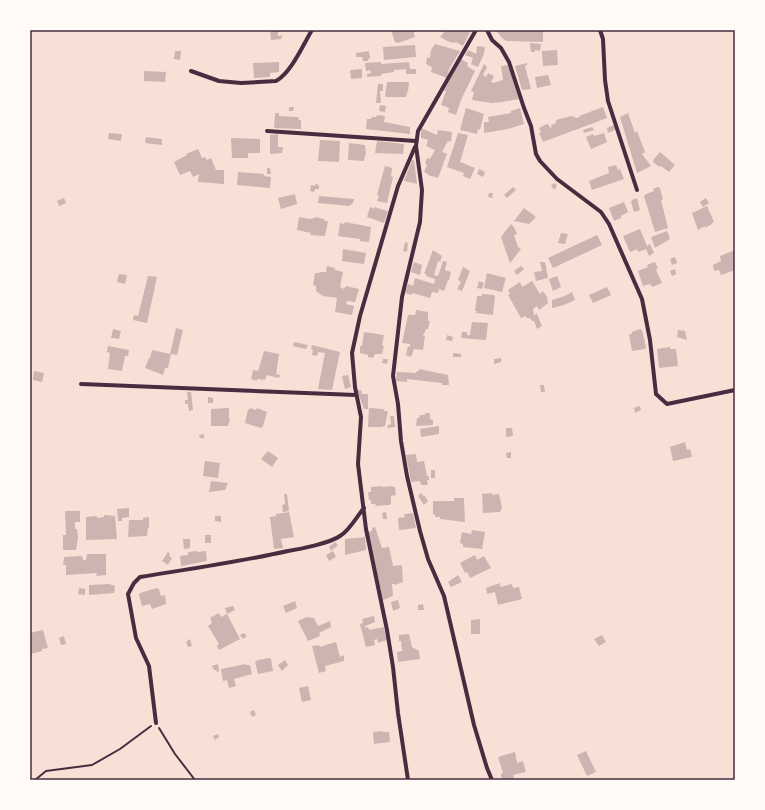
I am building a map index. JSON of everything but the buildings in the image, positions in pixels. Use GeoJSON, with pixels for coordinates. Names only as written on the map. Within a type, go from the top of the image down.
{"type":"FeatureCollection","features":[{"type":"Feature","properties":{"kind":"street"},"geometry":{"type":"LineString","coordinates":[[191,71],[219,81],[240,83],[276,81],[288,70],[312,30]]}},
{"type":"Feature","properties":{"kind":"street"},"geometry":{"type":"LineString","coordinates":[[408,780],[387,630],[366,528],[358,464],[361,417],[356,394],[352,353],[360,316],[398,186],[416,144],[418,131],[476,30]]}},
{"type":"Feature","properties":{"kind":"street"},"geometry":{"type":"LineString","coordinates":[[488,30],[492,40],[501,48],[509,62],[531,126],[536,154],[540,161],[557,179],[601,212],[609,224],[642,299],[650,340],[656,394],[667,404],[735,390]]}},
{"type":"Feature","properties":{"kind":"street"},"geometry":{"type":"LineString","coordinates":[[600,30],[603,39],[605,80],[608,101],[637,190]]}},
{"type":"Feature","properties":{"kind":"street"},"geometry":{"type":"LineString","coordinates":[[267,132],[416,144]]}},
{"type":"Feature","properties":{"kind":"street"},"geometry":{"type":"LineString","coordinates":[[416,144],[422,190],[420,222],[402,297],[393,376],[407,476],[420,530],[428,559],[444,596],[474,725],[492,780]]}},
{"type":"Feature","properties":{"kind":"street"},"geometry":{"type":"LineString","coordinates":[[80,384],[356,394]]}},
{"type":"Feature","properties":{"kind":"street"},"geometry":{"type":"LineString","coordinates":[[156,723],[149,666],[136,638],[128,594],[134,583],[140,577],[260,557],[303,548],[326,541],[340,536],[346,531],[364,508]]}},
{"type":"Feature","properties":{"kind":"path"},"geometry":{"type":"LineString","coordinates":[[35,780],[46,771],[92,764],[120,749],[156,723],[175,754],[195,780]]}}]}
